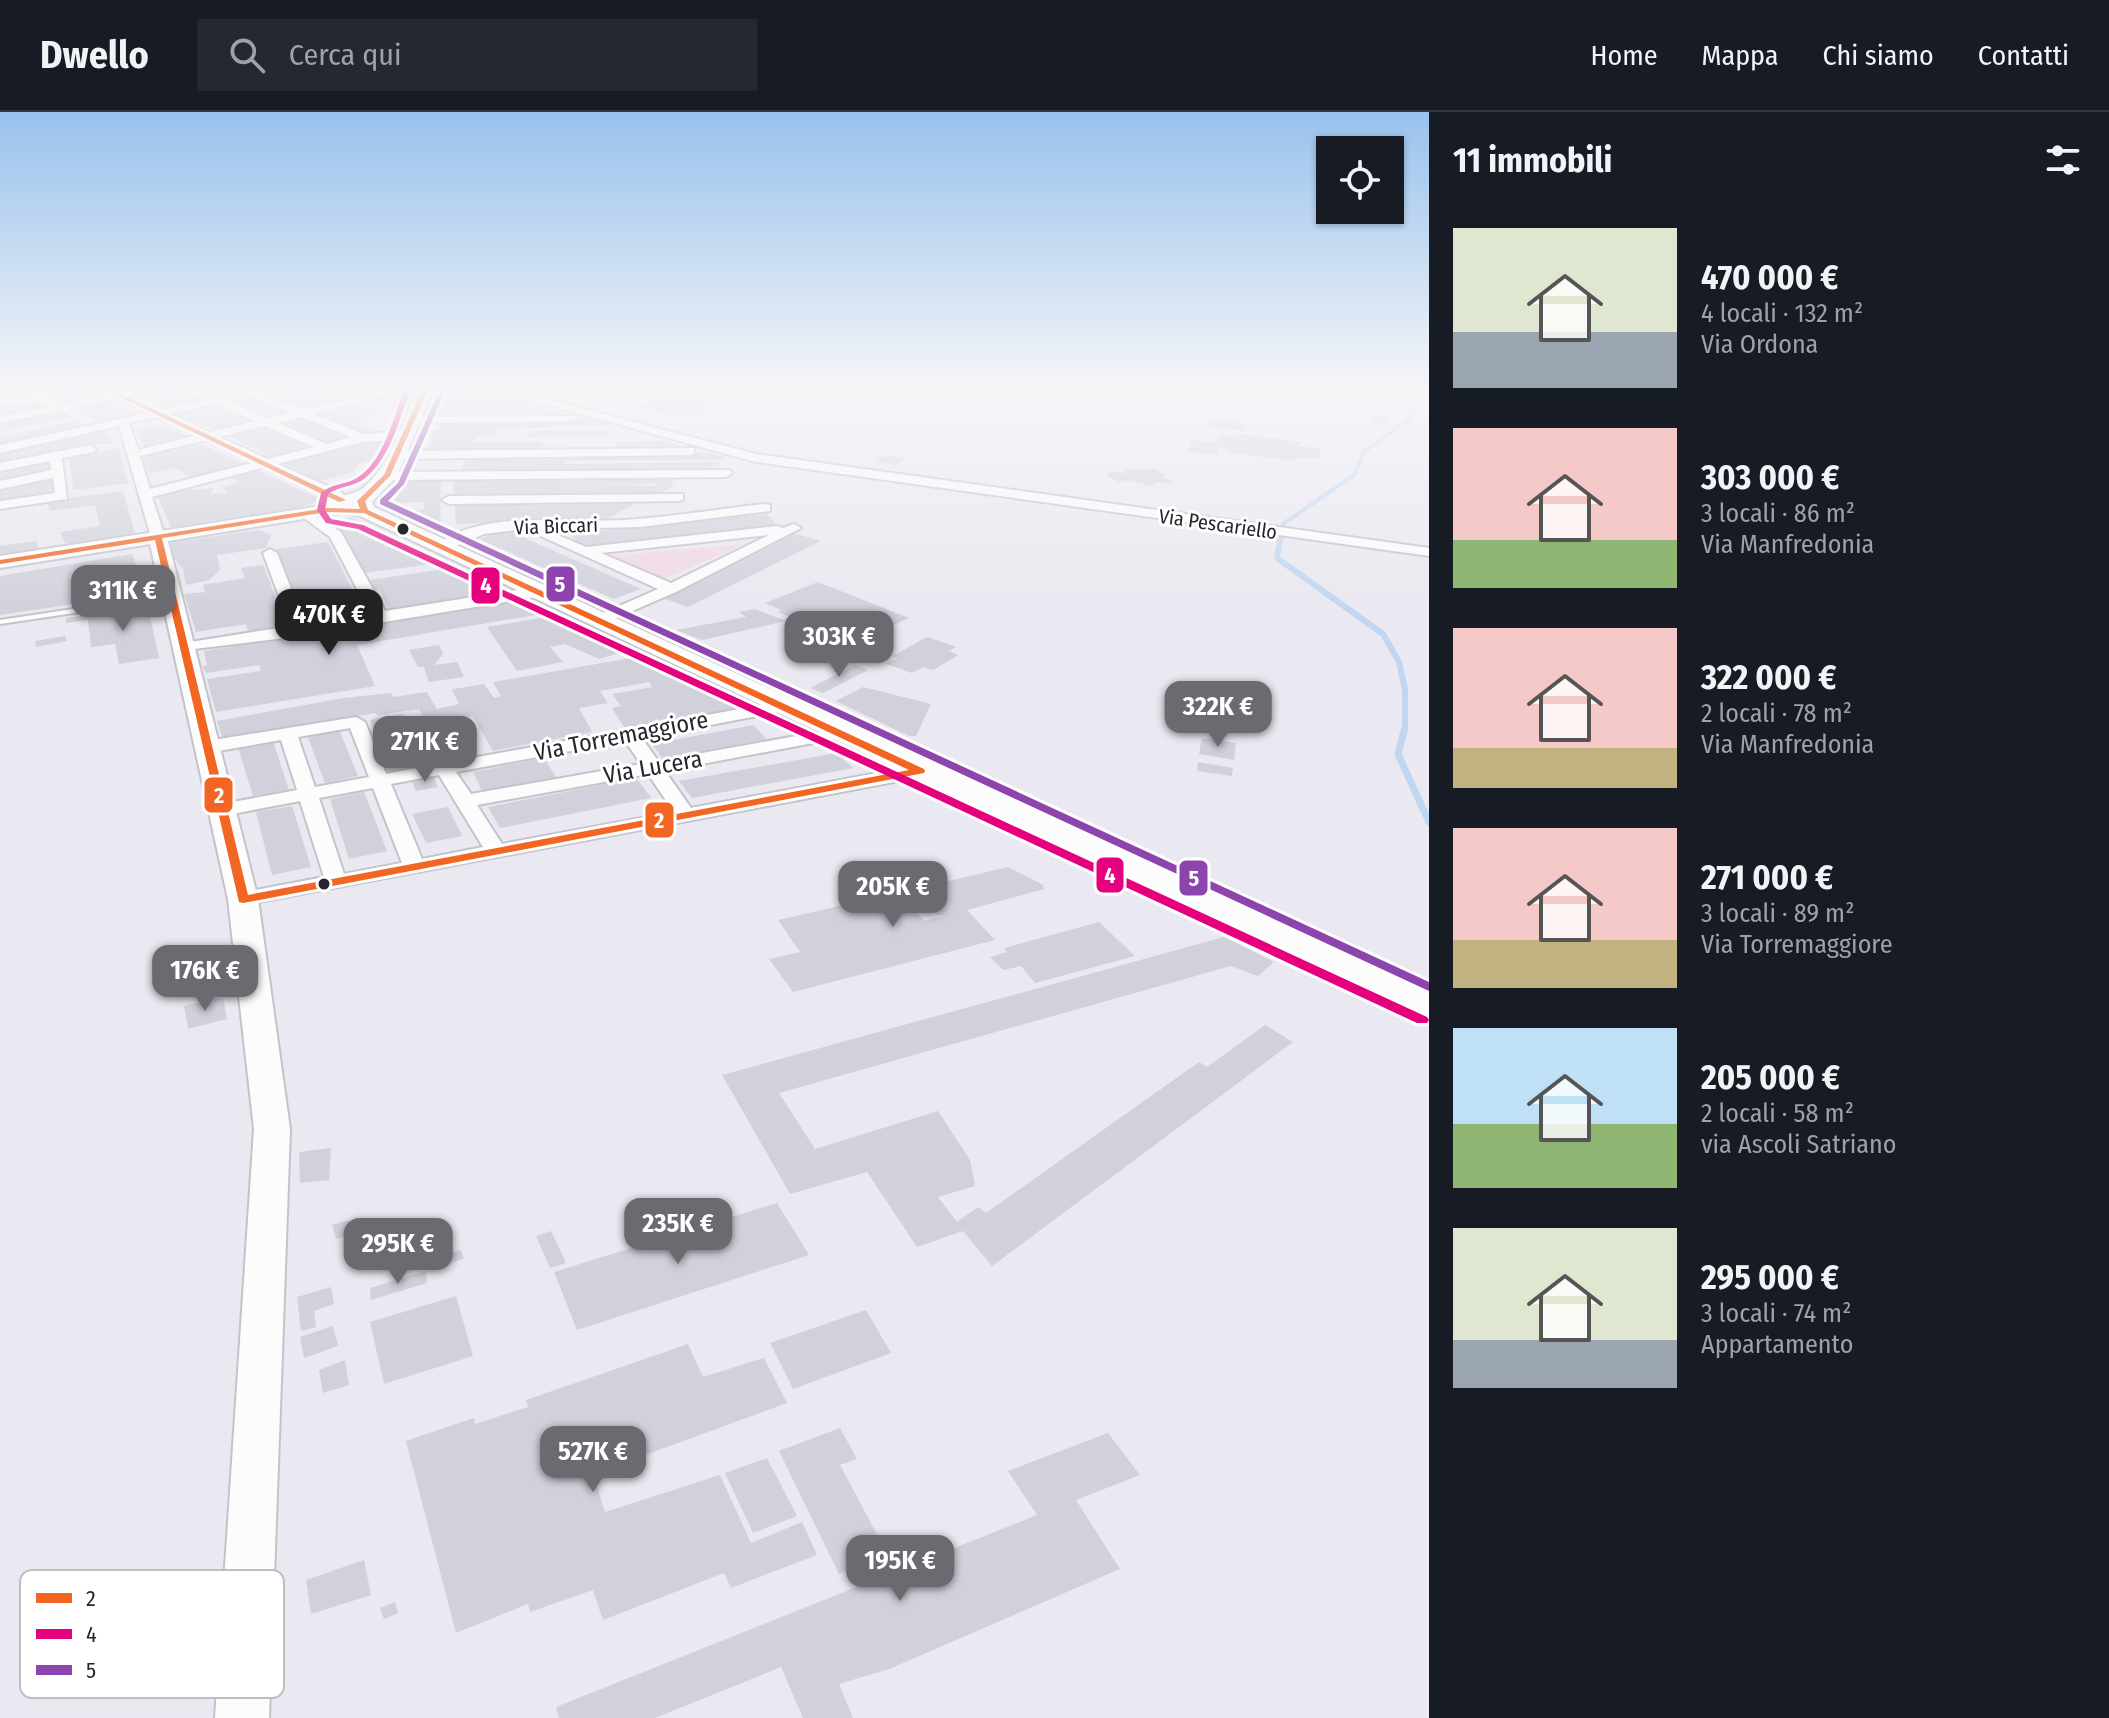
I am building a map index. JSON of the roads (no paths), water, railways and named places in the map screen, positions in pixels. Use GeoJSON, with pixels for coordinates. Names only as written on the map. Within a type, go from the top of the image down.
{"type":"FeatureCollection","features":[{"type":"Feature","properties":{"kind":"main road"},"geometry":{"type":"LineString","coordinates":[[350,505],[387,476],[394,463]]}},
{"type":"Feature","properties":{"kind":"main road"},"geometry":{"type":"LineString","coordinates":[[350,505],[449,543],[536,592],[1429,1005]]}},
{"type":"Feature","properties":{"kind":"street"},"geometry":{"type":"LineString","coordinates":[[0,505],[62,496],[56,463]]}},
{"type":"Feature","properties":{"kind":"street"},"geometry":{"type":"LineString","coordinates":[[137,463],[158,537],[243,899],[272,1129],[250,1570]]}},
{"type":"Feature","properties":{"kind":"street"},"geometry":{"type":"LineString","coordinates":[[144,495],[268,463]]}},
{"type":"Feature","properties":{"kind":"street","name":"Via Biccari"},"geometry":{"type":"LineString","coordinates":[[626,524],[746,463]]}},
{"type":"Feature","properties":{"kind":"street","name":"Via Pescariello"},"geometry":{"type":"LineString","coordinates":[[791,463],[1429,552]]}},
{"type":"Feature","properties":{"kind":"street"},"geometry":{"type":"LineString","coordinates":[[264,464],[336,495],[350,505]]}},
{"type":"Feature","properties":{"kind":"street"},"geometry":{"type":"LineString","coordinates":[[0,485],[57,473]]}},
{"type":"Feature","properties":{"kind":"street"},"geometry":{"type":"LineString","coordinates":[[387,476],[726,473]]}},
{"type":"Feature","properties":{"kind":"street"},"geometry":{"type":"LineString","coordinates":[[447,475],[449,543]]}},
{"type":"Feature","properties":{"kind":"street"},"geometry":{"type":"LineString","coordinates":[[449,500],[690,491]]}},
{"type":"Feature","properties":{"kind":"street"},"geometry":{"type":"LineString","coordinates":[[0,562],[307,515],[350,505]]}},
{"type":"Feature","properties":{"kind":"street","name":"Via Biccari"},"geometry":{"type":"LineString","coordinates":[[449,543],[488,530],[626,524],[765,508]]}},
{"type":"Feature","properties":{"kind":"street"},"geometry":{"type":"LineString","coordinates":[[307,515],[336,535],[380,617]]}},
{"type":"Feature","properties":{"kind":"street"},"geometry":{"type":"LineString","coordinates":[[526,526],[671,589]]}},
{"type":"Feature","properties":{"kind":"street"},"geometry":{"type":"LineString","coordinates":[[580,552],[794,528],[598,621]]}},
{"type":"Feature","properties":{"kind":"street"},"geometry":{"type":"LineString","coordinates":[[270,553],[300,631]]}},
{"type":"Feature","properties":{"kind":"street"},"geometry":{"type":"LineString","coordinates":[[184,648],[536,592]]}},
{"type":"Feature","properties":{"kind":"street","name":"Via Torremaggiore"},"geometry":{"type":"LineString","coordinates":[[222,810],[783,706]]}},
{"type":"Feature","properties":{"kind":"street"},"geometry":{"type":"LineString","coordinates":[[207,747],[356,722],[414,866]]}},
{"type":"Feature","properties":{"kind":"street"},"geometry":{"type":"LineString","coordinates":[[288,733],[336,881]]}},
{"type":"Feature","properties":{"kind":"street","name":"Via Lucera"},"geometry":{"type":"LineString","coordinates":[[467,801],[840,733]]}},
{"type":"Feature","properties":{"kind":"street"},"geometry":{"type":"LineString","coordinates":[[630,734],[686,815]]}},
{"type":"Feature","properties":{"kind":"street"},"geometry":{"type":"LineString","coordinates":[[427,740],[496,851]]}},
{"type":"Feature","properties":{"kind":"street"},"geometry":{"type":"LineString","coordinates":[[243,899],[920,771]]}},
{"type":"Feature","properties":{"kind":"street"},"geometry":{"type":"LineString","coordinates":[[242,1718],[243,1698]]}},
{"type":"Feature","properties":{"kind":"lane"},"geometry":{"type":"LineString","coordinates":[[0,622],[172,596]]}},
{"type":"Feature","properties":{"kind":"waterway"},"geometry":{"type":"LineString","coordinates":[[1281,537],[1283,524],[1354,475],[1359,463]]}},
{"type":"Feature","properties":{"kind":"waterway"},"geometry":{"type":"LineString","coordinates":[[1281,535],[1277,558],[1383,634],[1399,662],[1405,690],[1405,727]]}},
{"type":"Feature","properties":{"kind":"waterway"},"geometry":{"type":"LineString","coordinates":[[1405,727],[1398,754],[1429,822]]}}]}
